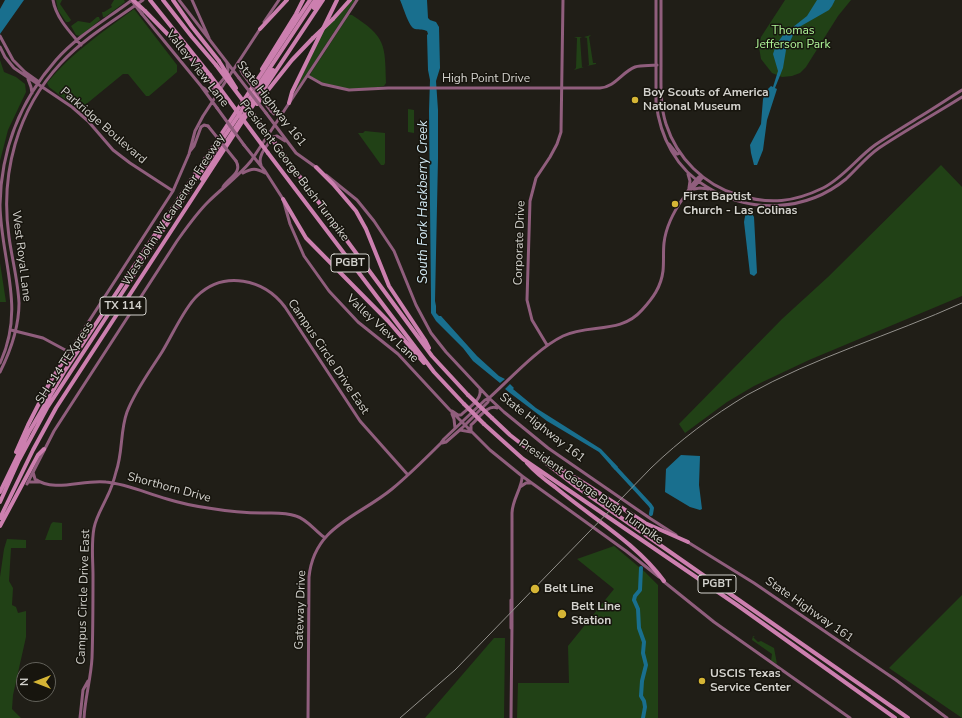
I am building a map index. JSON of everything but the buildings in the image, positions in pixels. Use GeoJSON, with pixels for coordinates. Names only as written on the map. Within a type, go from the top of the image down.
{"type":"FeatureCollection","features":[{"type":"Feature","properties":{"kind":"highway"},"geometry":{"type":"LineString","coordinates":[[133,0],[208,76]]}},
{"type":"Feature","properties":{"kind":"highway","name":"President George Bush Turnpike"},"geometry":{"type":"LineString","coordinates":[[163,0],[216,65],[275,143],[432,356],[492,418],[574,485],[908,718]]}},
{"type":"Feature","properties":{"kind":"highway"},"geometry":{"type":"LineString","coordinates":[[173,0],[192,27],[219,60],[244,103]]}},
{"type":"Feature","properties":{"kind":"highway"},"geometry":{"type":"LineString","coordinates":[[260,29],[288,0]]}},
{"type":"Feature","properties":{"kind":"highway"},"geometry":{"type":"LineString","coordinates":[[257,82],[258,75],[296,14],[303,0]]}},
{"type":"Feature","properties":{"kind":"highway","name":"West John W Carpenter Freeway"},"geometry":{"type":"LineString","coordinates":[[0,492],[11,467],[38,416],[64,372],[310,0]]}},
{"type":"Feature","properties":{"kind":"highway","name":"SH 114 TEXpress"},"geometry":{"type":"LineString","coordinates":[[0,502],[19,460],[47,408],[315,0]]}},
{"type":"Feature","properties":{"kind":"highway"},"geometry":{"type":"LineString","coordinates":[[189,203],[190,198],[319,0]]}},
{"type":"Feature","properties":{"kind":"highway","name":"West John W Carpenter Freeway"},"geometry":{"type":"LineString","coordinates":[[0,518],[30,454],[56,408],[323,0]]}},
{"type":"Feature","properties":{"kind":"highway"},"geometry":{"type":"LineString","coordinates":[[289,103],[292,92],[337,0]]}},
{"type":"Feature","properties":{"kind":"highway"},"geometry":{"type":"LineString","coordinates":[[246,116],[260,101],[292,60],[350,0]]}},
{"type":"Feature","properties":{"kind":"highway","name":"President George Bush Turnpike"},"geometry":{"type":"LineString","coordinates":[[152,2],[434,372],[484,424],[523,458],[730,600],[895,718]]}},
{"type":"Feature","properties":{"kind":"highway"},"geometry":{"type":"LineString","coordinates":[[316,167],[349,202],[361,218],[389,286],[425,340],[432,356]]}},
{"type":"Feature","properties":{"kind":"highway"},"geometry":{"type":"LineString","coordinates":[[282,199],[306,238],[388,321],[419,358],[434,372]]}},
{"type":"Feature","properties":{"kind":"highway"},"geometry":{"type":"LineString","coordinates":[[97,322],[103,318],[138,268]]}},
{"type":"Feature","properties":{"kind":"highway"},"geometry":{"type":"LineString","coordinates":[[11,467],[16,450],[28,425],[50,382],[69,352]]}},
{"type":"Feature","properties":{"kind":"highway"},"geometry":{"type":"LineString","coordinates":[[527,448],[640,520],[654,528],[688,542]]}},
{"type":"Feature","properties":{"kind":"highway"},"geometry":{"type":"LineString","coordinates":[[0,526],[38,455],[44,449]]}},
{"type":"Feature","properties":{"kind":"highway"},"geometry":{"type":"LineString","coordinates":[[523,458],[532,469],[623,539],[659,574],[664,581]]}},
{"type":"Feature","properties":{"kind":"main road"},"geometry":{"type":"LineString","coordinates":[[54,0],[58,15],[81,45]]}},
{"type":"Feature","properties":{"kind":"main road","name":"West Royal Lane"},"geometry":{"type":"LineString","coordinates":[[0,363],[11,330],[13,315],[12,297],[1,227],[0,205],[2,170],[14,126],[38,83],[56,60],[77,40],[133,0]]}},
{"type":"Feature","properties":{"kind":"main road","name":"West Royal Lane"},"geometry":{"type":"LineString","coordinates":[[0,372],[7,358],[16,332],[18,317],[18,296],[6,217],[6,190],[12,152],[18,133],[29,108],[42,87],[61,63],[81,45],[143,0]]}},
{"type":"Feature","properties":{"kind":"main road","name":"State Highway 161"},"geometry":{"type":"LineString","coordinates":[[179,0],[296,153],[357,200],[374,221],[394,251],[416,305],[431,333],[446,352],[489,398],[548,448],[652,520],[754,583],[896,680],[948,718]]}},
{"type":"Feature","properties":{"kind":"main road"},"geometry":{"type":"LineString","coordinates":[[192,0],[211,41]]}},
{"type":"Feature","properties":{"kind":"main road","name":"West John W Carpenter Freeway"},"geometry":{"type":"LineString","coordinates":[[69,352],[173,191],[188,154],[195,131],[212,101],[279,0]]}},
{"type":"Feature","properties":{"kind":"main road","name":"West John W Carpenter Freeway"},"geometry":{"type":"LineString","coordinates":[[27,483],[56,427],[177,241],[198,212],[222,188],[240,175],[254,157],[282,112],[308,76],[357,0]]}},
{"type":"Feature","properties":{"kind":"main road","name":"Corporate Drive"},"geometry":{"type":"LineString","coordinates":[[547,345],[532,320],[527,300],[530,201],[536,178],[550,157],[561,132],[563,88],[563,0]]}},
{"type":"Feature","properties":{"kind":"main road"},"geometry":{"type":"LineString","coordinates":[[656,0],[656,109],[659,122],[674,155],[687,172],[710,190],[729,199],[752,205],[783,206],[804,201],[834,187],[846,179],[878,149],[962,97]]}},
{"type":"Feature","properties":{"kind":"main road"},"geometry":{"type":"LineString","coordinates":[[661,0],[661,98],[671,137],[680,153],[691,167],[702,176],[720,188],[748,198],[783,201],[800,196],[831,183],[874,146],[962,90]]}},
{"type":"Feature","properties":{"kind":"main road","name":"Valley View Lane"},"geometry":{"type":"LineString","coordinates":[[144,12],[201,86],[244,146],[266,172],[282,199],[290,224],[304,256],[329,291],[358,322],[398,354],[471,432],[490,450],[522,476]]}},
{"type":"Feature","properties":{"kind":"main road","name":"Parkridge Boulevard"},"geometry":{"type":"LineString","coordinates":[[0,36],[13,60],[25,72],[34,77],[42,87],[85,118],[121,156],[173,191]]}},
{"type":"Feature","properties":{"kind":"main road","name":"Parkridge Boulevard"},"geometry":{"type":"LineString","coordinates":[[1,49],[14,68],[27,78],[38,83]]}},
{"type":"Feature","properties":{"kind":"main road"},"geometry":{"type":"LineString","coordinates":[[201,86],[208,91],[215,89],[227,72],[228,67],[226,61]]}},
{"type":"Feature","properties":{"kind":"main road"},"geometry":{"type":"LineString","coordinates":[[239,61],[239,66],[243,74],[271,111],[276,115],[282,112]]}},
{"type":"Feature","properties":{"kind":"main road","name":"High Point Drive"},"geometry":{"type":"LineString","coordinates":[[308,76],[322,84],[336,89],[349,90],[388,88],[606,88],[633,68],[661,65]]}},
{"type":"Feature","properties":{"kind":"main road"},"geometry":{"type":"LineString","coordinates":[[34,77],[42,75],[46,72]]}},
{"type":"Feature","properties":{"kind":"main road"},"geometry":{"type":"LineString","coordinates":[[27,78],[30,82],[32,93]]}},
{"type":"Feature","properties":{"kind":"main road"},"geometry":{"type":"LineString","coordinates":[[188,154],[194,146],[202,127],[204,125],[208,126],[238,164],[239,169],[237,173],[225,183],[222,188]]}},
{"type":"Feature","properties":{"kind":"main road"},"geometry":{"type":"LineString","coordinates":[[266,172],[260,162],[260,157],[273,136],[277,136],[288,143]]}},
{"type":"Feature","properties":{"kind":"main road"},"geometry":{"type":"LineString","coordinates":[[666,139],[677,154],[680,153]]}},
{"type":"Feature","properties":{"kind":"main road"},"geometry":{"type":"LineString","coordinates":[[240,175],[253,168],[266,172]]}},
{"type":"Feature","properties":{"kind":"main road"},"geometry":{"type":"LineString","coordinates":[[2,170],[8,172]]}},
{"type":"Feature","properties":{"kind":"main road"},"geometry":{"type":"LineString","coordinates":[[687,172],[691,189],[700,188],[710,190]]}},
{"type":"Feature","properties":{"kind":"main road","name":"Gateway Drive"},"geometry":{"type":"LineString","coordinates":[[308,718],[309,577],[314,555],[324,538],[339,524],[377,500],[408,475],[461,422],[547,345],[565,335],[572,333],[619,325],[640,312],[654,296],[660,283],[663,271],[664,245],[668,226],[674,212],[684,196],[702,176]]}},
{"type":"Feature","properties":{"kind":"main road","name":"Campus Circle Drive East"},"geometry":{"type":"LineString","coordinates":[[84,718],[92,659],[93,538],[96,520],[108,496],[121,456],[124,421],[127,412],[146,377],[188,308],[197,296],[206,289],[223,282],[247,281],[261,286],[279,299],[360,421],[408,475]]}},
{"type":"Feature","properties":{"kind":"main road"},"geometry":{"type":"LineString","coordinates":[[11,330],[44,338],[69,352]]}},
{"type":"Feature","properties":{"kind":"main road"},"geometry":{"type":"LineString","coordinates":[[449,410],[461,414],[480,397],[481,393],[479,388]]}},
{"type":"Feature","properties":{"kind":"main road","name":"Gateway Drive"},"geometry":{"type":"LineString","coordinates":[[441,443],[446,442],[465,426],[488,402],[489,398]]}},
{"type":"Feature","properties":{"kind":"main road"},"geometry":{"type":"LineString","coordinates":[[460,430],[471,432],[471,425],[490,408],[495,407],[504,412]]}},
{"type":"Feature","properties":{"kind":"main road"},"geometry":{"type":"LineString","coordinates":[[449,410],[454,419],[455,428]]}},
{"type":"Feature","properties":{"kind":"main road"},"geometry":{"type":"LineString","coordinates":[[33,471],[33,477],[39,482]]}},
{"type":"Feature","properties":{"kind":"main road"},"geometry":{"type":"LineString","coordinates":[[522,476],[622,547],[714,622],[850,718]]}},
{"type":"Feature","properties":{"kind":"main road"},"geometry":{"type":"LineString","coordinates":[[511,718],[512,513],[514,500],[522,482],[522,476]]}},
{"type":"Feature","properties":{"kind":"main road","name":"Shorthorn Drive"},"geometry":{"type":"LineString","coordinates":[[27,483],[39,482],[56,485],[94,481],[113,483],[134,488],[175,502],[199,507],[242,512],[290,514],[301,518],[324,538]]}},
{"type":"Feature","properties":{"kind":"main road"},"geometry":{"type":"LineString","coordinates":[[520,487],[527,483],[531,483]]}},
{"type":"Feature","properties":{"kind":"main road","name":"Campus Circle Drive East"},"geometry":{"type":"LineString","coordinates":[[80,718],[83,690],[89,680]]}},
{"type":"Feature","properties":{"kind":"green space"},"geometry":{"type":"Polygon","coordinates":[[[56,0],[62,0],[60,4],[71,20],[69,22],[66,22],[58,10],[56,0]]]}},
{"type":"Feature","properties":{"kind":"green space"},"geometry":{"type":"Polygon","coordinates":[[[114,0],[124,0],[125,2],[103,17],[102,12],[112,7],[111,5],[114,0]]]}},
{"type":"Feature","properties":{"kind":"green space"},"geometry":{"type":"Polygon","coordinates":[[[352,0],[355,0],[294,93],[323,32],[352,0]]]}},
{"type":"Feature","properties":{"kind":"green space","name":"Thomas Jefferson Park"},"geometry":{"type":"Polygon","coordinates":[[[785,0],[851,0],[838,16],[806,67],[800,73],[782,77],[772,73],[761,59],[759,47],[761,37],[785,0]]]}},
{"type":"Feature","properties":{"kind":"green space"},"geometry":{"type":"Polygon","coordinates":[[[134,9],[177,65],[177,72],[149,96],[146,96],[128,74],[123,74],[79,110],[49,87],[47,83],[66,62],[88,43],[134,9]]]}},
{"type":"Feature","properties":{"kind":"green space"},"geometry":{"type":"Polygon","coordinates":[[[349,15],[352,15],[372,29],[381,43],[384,50],[385,59],[386,83],[384,86],[362,89],[338,88],[324,84],[310,76],[349,15]]]}},
{"type":"Feature","properties":{"kind":"green space"},"geometry":{"type":"Polygon","coordinates":[[[99,17],[100,20],[80,36],[76,35],[71,26],[78,21],[90,23],[99,17]]]}},
{"type":"Feature","properties":{"kind":"green space"},"geometry":{"type":"Polygon","coordinates":[[[591,35],[589,37],[593,63],[596,64],[587,66],[589,65],[587,38],[584,37],[591,35]]]}},
{"type":"Feature","properties":{"kind":"green space"},"geometry":{"type":"Polygon","coordinates":[[[574,37],[582,37],[580,38],[582,67],[584,67],[574,70],[576,68],[577,38],[574,37]]]}},
{"type":"Feature","properties":{"kind":"green space"},"geometry":{"type":"Polygon","coordinates":[[[0,60],[4,72],[16,77],[25,84],[26,92],[8,130],[0,161],[0,60]]]}},
{"type":"Feature","properties":{"kind":"green space"},"geometry":{"type":"Polygon","coordinates":[[[408,109],[414,110],[414,133],[408,132],[408,109]]]}},
{"type":"Feature","properties":{"kind":"green space"},"geometry":{"type":"Polygon","coordinates":[[[365,131],[385,133],[384,165],[381,165],[358,133],[363,133],[365,131]]]}},
{"type":"Feature","properties":{"kind":"green space"},"geometry":{"type":"Polygon","coordinates":[[[941,165],[962,187],[962,296],[809,360],[754,386],[727,402],[685,433],[679,424],[782,319],[828,277],[941,165]]]}},
{"type":"Feature","properties":{"kind":"green space"},"geometry":{"type":"Polygon","coordinates":[[[0,263],[6,302],[0,302],[0,263]]]}},
{"type":"Feature","properties":{"kind":"green space"},"geometry":{"type":"Polygon","coordinates":[[[53,522],[62,523],[62,540],[45,540],[53,522]]]}},
{"type":"Feature","properties":{"kind":"green space"},"geometry":{"type":"Polygon","coordinates":[[[7,539],[26,540],[26,548],[11,548],[9,581],[13,588],[12,605],[16,607],[18,613],[26,611],[26,637],[20,662],[16,662],[16,682],[12,709],[21,718],[0,718],[0,577],[7,539]]]}},
{"type":"Feature","properties":{"kind":"green space"},"geometry":{"type":"Polygon","coordinates":[[[614,546],[658,585],[658,718],[517,718],[518,683],[569,683],[568,646],[614,589],[577,559],[614,546]]]}},
{"type":"Feature","properties":{"kind":"green space"},"geometry":{"type":"Polygon","coordinates":[[[962,595],[962,718],[889,668],[962,595]]]}},
{"type":"Feature","properties":{"kind":"green space"},"geometry":{"type":"Polygon","coordinates":[[[753,636],[758,642],[761,641],[774,648],[777,664],[771,661],[772,654],[752,640],[753,636]]]}},
{"type":"Feature","properties":{"kind":"green space"},"geometry":{"type":"Polygon","coordinates":[[[494,638],[505,638],[504,718],[425,718],[494,638]]]}},
{"type":"Feature","properties":{"kind":"water"},"geometry":{"type":"Polygon","coordinates":[[[5,0],[24,0],[0,34],[0,9],[5,0]]]}},
{"type":"Feature","properties":{"kind":"water"},"geometry":{"type":"Polygon","coordinates":[[[400,0],[427,0],[428,18],[436,22],[439,27],[440,68],[436,81],[438,110],[438,159],[436,313],[441,316],[477,356],[499,376],[505,379],[500,383],[473,361],[463,348],[436,321],[431,313],[430,80],[428,70],[428,34],[426,30],[413,28],[408,21],[400,0]]]}},
{"type":"Feature","properties":{"kind":"water"},"geometry":{"type":"Polygon","coordinates":[[[817,0],[835,0],[829,10],[795,31],[786,50],[783,68],[775,88],[777,89],[767,120],[763,150],[757,165],[754,165],[750,145],[761,124],[763,99],[767,90],[771,86],[773,87],[778,71],[773,54],[776,45],[783,35],[807,16],[817,0]]]}},
{"type":"Feature","properties":{"kind":"water"},"geometry":{"type":"Polygon","coordinates":[[[746,211],[750,211],[754,217],[757,273],[754,276],[750,274],[744,222],[746,211]]]}},
{"type":"Feature","properties":{"kind":"water"},"geometry":{"type":"Polygon","coordinates":[[[510,384],[514,388],[513,389],[536,408],[601,449],[618,467],[615,470],[599,452],[547,421],[510,393],[505,389],[510,384]]]}},
{"type":"Feature","properties":{"kind":"water"},"geometry":{"type":"Polygon","coordinates":[[[681,455],[700,456],[699,485],[702,509],[700,510],[690,507],[665,492],[666,469],[681,455]]]}},
{"type":"Feature","properties":{"kind":"waterway","name":"South Fork Hackberry Creek"},"geometry":{"type":"LineString","coordinates":[[613,465],[650,505],[652,508],[651,514]]}},
{"type":"Feature","properties":{"kind":"waterway","name":"South Fork Hackberry Creek"},"geometry":{"type":"LineString","coordinates":[[641,568],[640,590],[635,596],[634,600],[638,609],[639,628],[644,642],[643,653],[646,665],[642,681],[641,696],[645,707],[643,718]]}},
{"type":"Feature","properties":{"kind":"tram line"},"geometry":{"type":"LineString","coordinates":[[400,718],[455,670],[651,468],[673,448],[709,420],[747,395],[773,381],[962,303]]}},
{"type":"Feature","properties":{"kind":"place","name":"Boy Scouts of America National Museum"},"geometry":{"type":"Point","coordinates":[635,100]}},
{"type":"Feature","properties":{"kind":"place","name":"First Baptist Church - Las Colinas"},"geometry":{"type":"Point","coordinates":[675,204]}},
{"type":"Feature","properties":{"kind":"place","name":"Belt Line"},"geometry":{"type":"Point","coordinates":[535,589]}},
{"type":"Feature","properties":{"kind":"place","name":"Belt Line Station"},"geometry":{"type":"Point","coordinates":[562,614]}},
{"type":"Feature","properties":{"kind":"place","name":"USCIS Texas Service Center"},"geometry":{"type":"Point","coordinates":[702,681]}}]}
